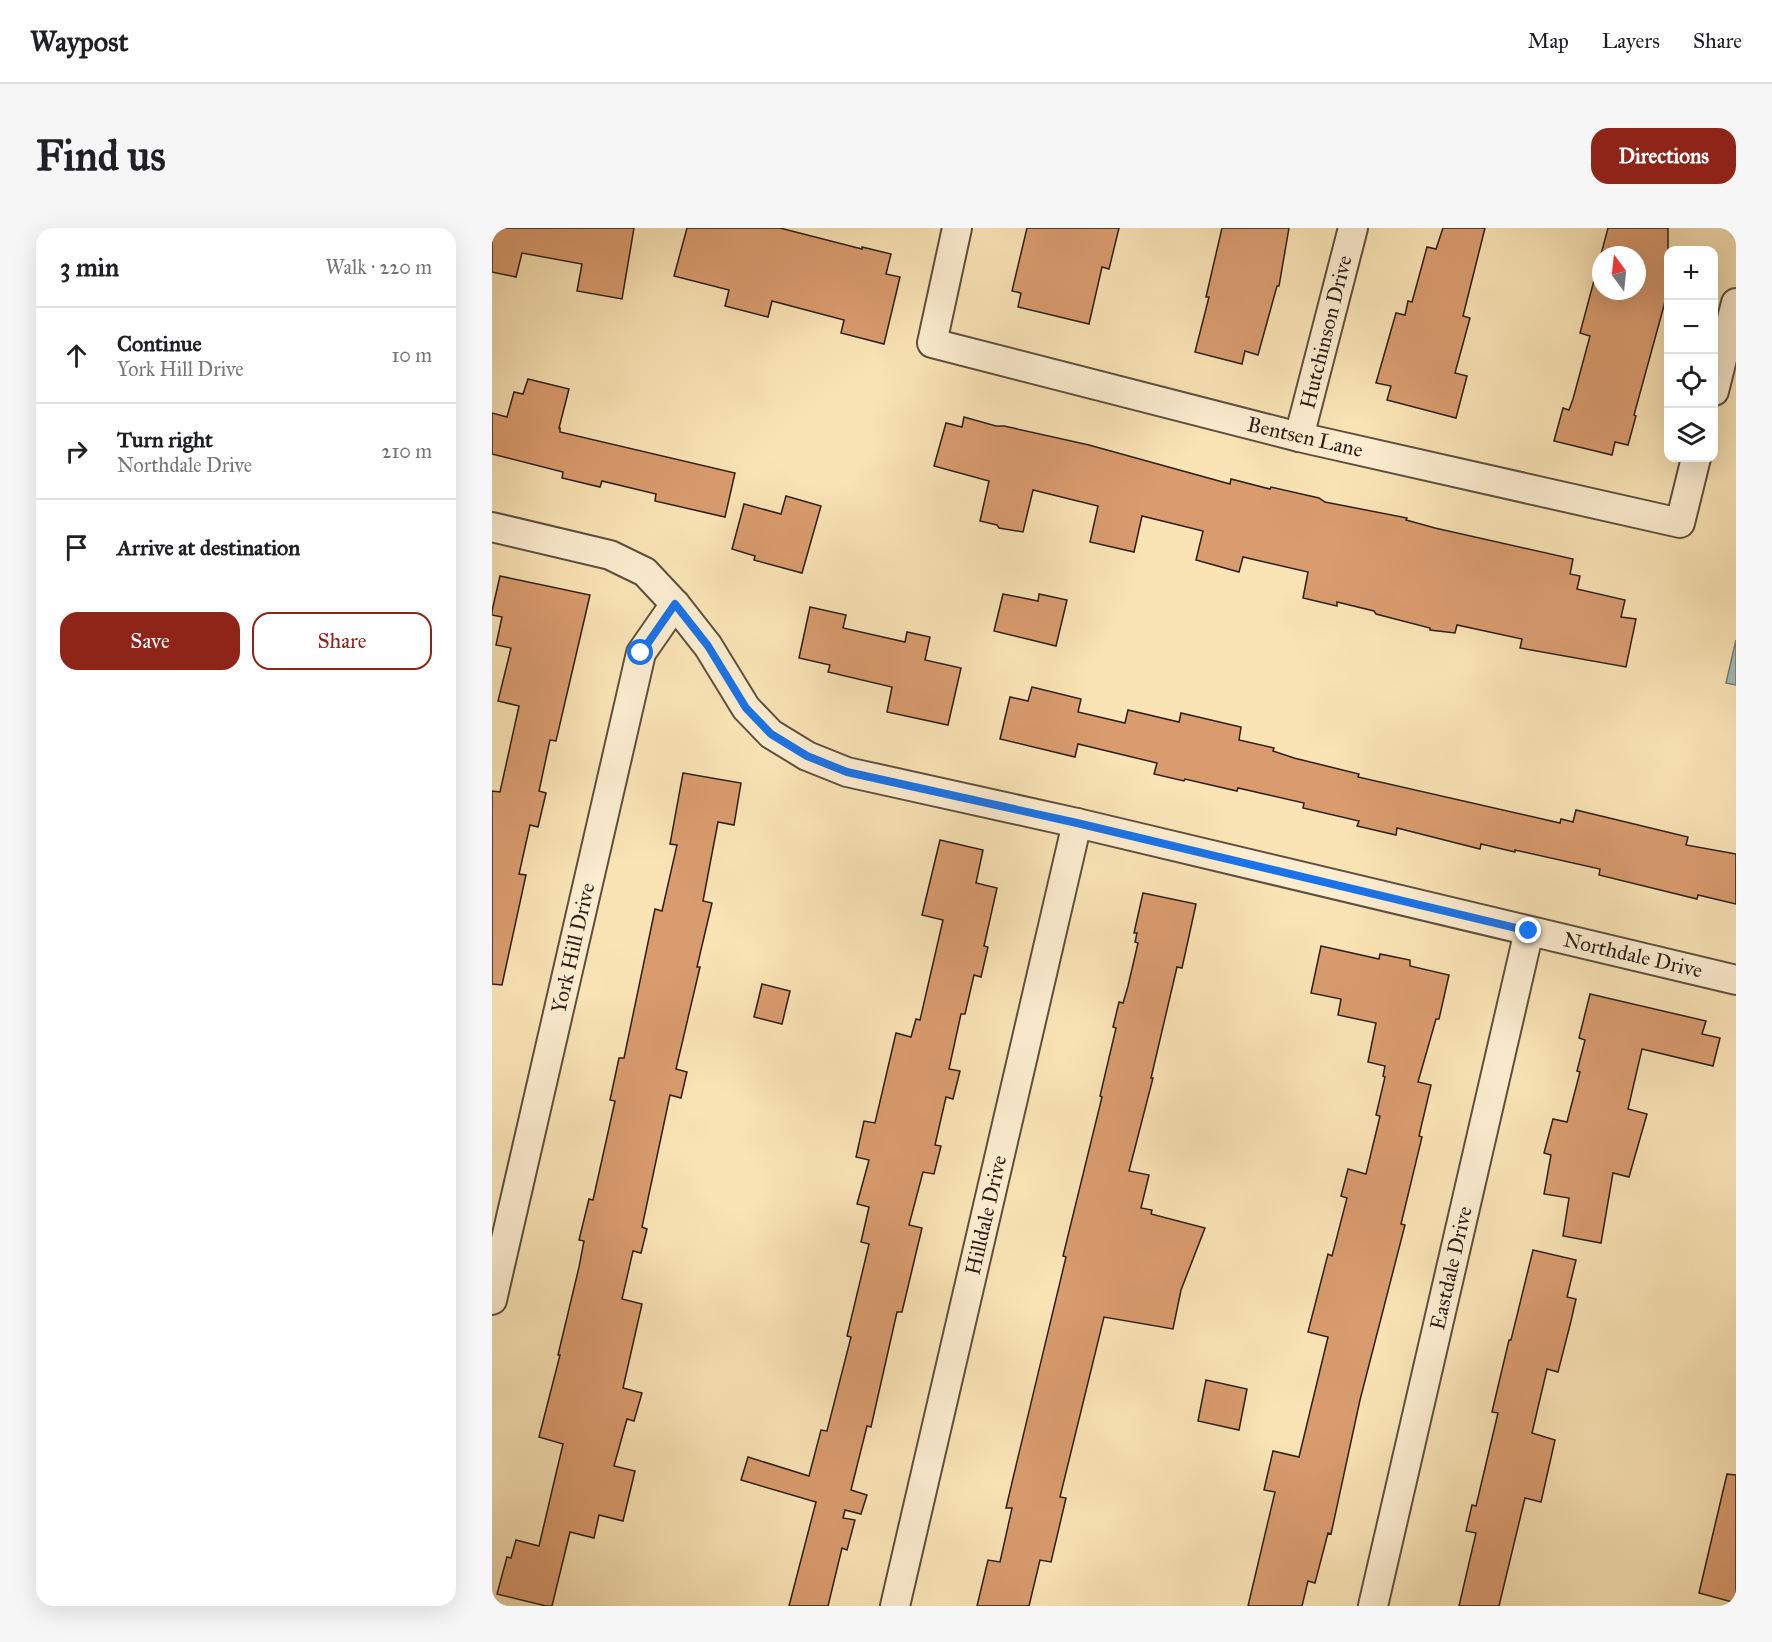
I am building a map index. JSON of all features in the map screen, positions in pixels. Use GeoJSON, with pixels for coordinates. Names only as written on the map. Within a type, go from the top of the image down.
{"type":"FeatureCollection","features":[{"type":"Feature","properties":{"kind":"street","name":"Bentsen Lane"},"geometry":{"type":"LineString","coordinates":[[957,228],[932,343],[1299,436],[1680,523],[1695,462]]}},
{"type":"Feature","properties":{"kind":"street","name":"Hutchinson Drive"},"geometry":{"type":"LineString","coordinates":[[1299,436],[1353,228]]}},
{"type":"Feature","properties":{"kind":"street"},"geometry":{"type":"LineString","coordinates":[[1718,372],[1736,303]]}},
{"type":"Feature","properties":{"kind":"street","name":"Northdale Drive"},"geometry":{"type":"LineString","coordinates":[[492,527],[610,555],[645,572],[675,604],[708,646],[746,708],[771,734],[807,756],[847,772],[1077,823],[1736,980]]}},
{"type":"Feature","properties":{"kind":"street","name":"York Hill Drive"},"geometry":{"type":"LineString","coordinates":[[492,1300],[641,653],[675,604]]}},
{"type":"Feature","properties":{"kind":"street","name":"Hilldale Drive"},"geometry":{"type":"LineString","coordinates":[[895,1606],[1077,823]]}},
{"type":"Feature","properties":{"kind":"street","name":"Eastdale Drive"},"geometry":{"type":"LineString","coordinates":[[1373,1606],[1529,931]]}},
{"type":"Feature","properties":{"kind":"water"},"geometry":{"type":"Polygon","coordinates":[[[1736,640],[1736,685],[1726,683],[1736,640]]]}},
{"type":"Feature","properties":{"kind":"building"},"geometry":{"type":"Polygon","coordinates":[[[492,228],[634,228],[622,299],[577,291],[582,264],[522,253],[516,277],[492,272],[492,228]]]}},
{"type":"Feature","properties":{"kind":"building"},"geometry":{"type":"Polygon","coordinates":[[[687,228],[780,228],[891,254],[886,274],[900,277],[884,344],[841,333],[844,320],[772,301],[768,317],[725,306],[729,290],[674,276],[687,228]]]}},
{"type":"Feature","properties":{"kind":"building"},"geometry":{"type":"Polygon","coordinates":[[[1027,228],[1119,228],[1109,269],[1102,267],[1089,324],[1018,307],[1021,293],[1012,291],[1027,228]]]}},
{"type":"Feature","properties":{"kind":"building"},"geometry":{"type":"Polygon","coordinates":[[[1222,228],[1289,228],[1279,286],[1277,286],[1258,355],[1245,351],[1242,364],[1195,352],[1209,297],[1206,297],[1222,228]]]}},
{"type":"Feature","properties":{"kind":"building"},"geometry":{"type":"Polygon","coordinates":[[[1443,228],[1485,228],[1463,316],[1470,318],[1455,373],[1467,376],[1456,418],[1387,400],[1391,386],[1376,383],[1396,313],[1405,315],[1408,301],[1412,302],[1427,247],[1436,249],[1443,228]]]}},
{"type":"Feature","properties":{"kind":"building"},"geometry":{"type":"Polygon","coordinates":[[[1608,228],[1668,228],[1668,246],[1664,246],[1664,306],[1628,445],[1615,442],[1612,455],[1554,441],[1563,408],[1569,410],[1573,399],[1590,336],[1580,333],[1592,288],[1592,300],[1646,300],[1646,246],[1603,246],[1608,228]]]}},
{"type":"Feature","properties":{"kind":"building"},"geometry":{"type":"Polygon","coordinates":[[[528,379],[569,389],[560,432],[735,473],[725,517],[655,501],[656,494],[602,481],[600,487],[562,478],[563,472],[492,454],[492,413],[507,417],[514,392],[523,394],[528,379]]]}},
{"type":"Feature","properties":{"kind":"building"},"geometry":{"type":"Polygon","coordinates":[[[964,417],[1089,445],[1230,484],[1231,479],[1270,489],[1271,487],[1319,498],[1325,502],[1407,518],[1406,520],[1435,528],[1573,559],[1570,574],[1580,576],[1577,589],[1625,600],[1621,617],[1636,619],[1626,667],[1520,648],[1522,639],[1457,625],[1455,633],[1430,630],[1430,628],[1376,614],[1374,611],[1337,602],[1337,606],[1303,598],[1308,572],[1243,557],[1239,572],[1196,560],[1203,531],[1142,516],[1134,552],[1090,542],[1098,506],[1033,490],[1023,532],[999,528],[997,525],[980,521],[989,481],[934,466],[946,423],[962,427],[964,417]]]}},
{"type":"Feature","properties":{"kind":"building"},"geometry":{"type":"Polygon","coordinates":[[[786,496],[821,506],[802,573],[754,560],[755,556],[732,549],[744,504],[781,514],[786,496]]]}},
{"type":"Feature","properties":{"kind":"building"},"geometry":{"type":"Polygon","coordinates":[[[500,576],[590,595],[556,741],[550,740],[539,791],[546,793],[538,827],[530,825],[519,874],[526,875],[502,985],[492,984],[492,791],[500,792],[519,706],[498,701],[511,648],[496,645],[502,617],[492,615],[492,611],[500,576]]]}},
{"type":"Feature","properties":{"kind":"building"},"geometry":{"type":"Polygon","coordinates":[[[1003,594],[1038,601],[1039,594],[1067,600],[1056,646],[994,631],[1003,594]]]}},
{"type":"Feature","properties":{"kind":"building"},"geometry":{"type":"Polygon","coordinates":[[[810,607],[846,615],[843,628],[905,642],[907,632],[930,637],[925,660],[961,668],[948,725],[887,712],[892,687],[828,672],[830,665],[799,658],[810,607]]]}},
{"type":"Feature","properties":{"kind":"building"},"geometry":{"type":"Polygon","coordinates":[[[1032,687],[1081,699],[1078,712],[1125,723],[1128,710],[1179,722],[1181,713],[1241,727],[1239,740],[1274,748],[1273,751],[1294,758],[1359,774],[1358,777],[1560,823],[1561,819],[1573,822],[1576,810],[1688,837],[1686,845],[1736,854],[1736,904],[1698,895],[1697,899],[1599,875],[1600,869],[1515,850],[1515,852],[1481,844],[1480,849],[1397,828],[1396,835],[1357,826],[1359,821],[1303,808],[1304,803],[1238,788],[1237,791],[1154,774],[1157,763],[1078,744],[1075,757],[1000,739],[1010,697],[1028,701],[1032,687]]]}},
{"type":"Feature","properties":{"kind":"building"},"geometry":{"type":"Polygon","coordinates":[[[683,773],[741,783],[734,825],[718,822],[703,901],[712,903],[697,967],[700,967],[676,1069],[687,1072],[681,1098],[670,1095],[642,1227],[647,1229],[641,1253],[633,1251],[622,1299],[642,1304],[623,1388],[642,1393],[634,1421],[627,1419],[614,1466],[635,1471],[623,1521],[599,1515],[594,1538],[570,1532],[552,1606],[546,1606],[497,1594],[507,1557],[511,1558],[516,1540],[539,1546],[563,1444],[539,1437],[579,1267],[584,1241],[579,1240],[589,1199],[593,1200],[615,1101],[610,1100],[619,1058],[624,1058],[655,909],[662,911],[677,845],[670,844],[683,773]]]}},
{"type":"Feature","properties":{"kind":"building"},"geometry":{"type":"Polygon","coordinates":[[[940,840],[983,850],[976,883],[997,888],[984,946],[988,947],[981,977],[974,975],[965,1014],[961,1014],[949,1069],[960,1071],[953,1099],[946,1097],[935,1145],[941,1146],[934,1174],[923,1172],[909,1225],[922,1228],[902,1312],[897,1312],[871,1427],[867,1426],[851,1490],[867,1495],[861,1514],[845,1510],[843,1518],[855,1520],[847,1550],[842,1548],[828,1606],[789,1606],[816,1502],[741,1480],[748,1457],[809,1476],[821,1430],[827,1431],[851,1337],[847,1336],[869,1244],[861,1242],[869,1207],[857,1204],[869,1160],[856,1157],[864,1121],[875,1123],[896,1033],[911,1037],[916,1019],[920,1020],[943,920],[922,915],[940,840]]]}},
{"type":"Feature","properties":{"kind":"building"},"geometry":{"type":"Polygon","coordinates":[[[1143,893],[1196,904],[1182,968],[1177,967],[1151,1078],[1153,1078],[1129,1171],[1149,1175],[1141,1208],[1152,1210],[1151,1214],[1205,1228],[1181,1290],[1173,1329],[1104,1317],[1060,1497],[1066,1498],[1051,1562],[1040,1560],[1029,1606],[977,1606],[988,1560],[1000,1562],[1012,1508],[1006,1508],[1066,1257],[1063,1256],[1102,1097],[1100,1096],[1116,1028],[1113,1027],[1119,1002],[1123,1003],[1138,943],[1135,942],[1137,933],[1134,933],[1143,893]]]}},
{"type":"Feature","properties":{"kind":"building"},"geometry":{"type":"Polygon","coordinates":[[[1321,946],[1379,959],[1380,954],[1410,960],[1410,966],[1449,975],[1439,1019],[1436,1019],[1418,1082],[1431,1085],[1419,1136],[1422,1137],[1401,1224],[1405,1225],[1360,1400],[1331,1534],[1328,1533],[1315,1583],[1308,1581],[1302,1606],[1248,1606],[1275,1492],[1264,1490],[1273,1451],[1299,1457],[1328,1337],[1308,1332],[1328,1254],[1332,1256],[1347,1198],[1341,1196],[1348,1169],[1366,1174],[1380,1116],[1376,1115],[1385,1077],[1383,1076],[1385,1066],[1368,1062],[1376,1023],[1338,1015],[1341,999],[1311,993],[1321,946]]]}},
{"type":"Feature","properties":{"kind":"building"},"geometry":{"type":"Polygon","coordinates":[[[762,984],[790,991],[782,1024],[754,1017],[762,984]]]}},
{"type":"Feature","properties":{"kind":"building"},"geometry":{"type":"Polygon","coordinates":[[[1590,994],[1706,1021],[1702,1034],[1720,1038],[1713,1066],[1642,1049],[1628,1109],[1647,1114],[1629,1177],[1613,1173],[1601,1243],[1563,1236],[1569,1198],[1544,1194],[1551,1155],[1544,1153],[1553,1119],[1567,1122],[1580,1072],[1577,1071],[1585,1040],[1579,1038],[1590,994]]]}},
{"type":"Feature","properties":{"kind":"building"},"geometry":{"type":"Polygon","coordinates":[[[1533,1250],[1576,1260],[1567,1297],[1576,1299],[1571,1321],[1558,1372],[1547,1369],[1532,1433],[1555,1440],[1541,1502],[1525,1498],[1499,1606],[1459,1606],[1476,1533],[1466,1531],[1472,1505],[1476,1506],[1498,1413],[1492,1412],[1533,1250]]]}},
{"type":"Feature","properties":{"kind":"building"},"geometry":{"type":"Polygon","coordinates":[[[1206,1380],[1247,1389],[1239,1430],[1198,1421],[1206,1380]]]}},
{"type":"Feature","properties":{"kind":"building"},"geometry":{"type":"Polygon","coordinates":[[[1727,1474],[1736,1475],[1736,1603],[1699,1593],[1727,1474]]]}},
{"type":"Feature","properties":{"kind":"route"},"geometry":{"type":"LineString","coordinates":[[641,653],[675,604],[708,646],[746,708],[771,734],[807,756],[847,772],[1077,823],[1529,931]]}}]}
